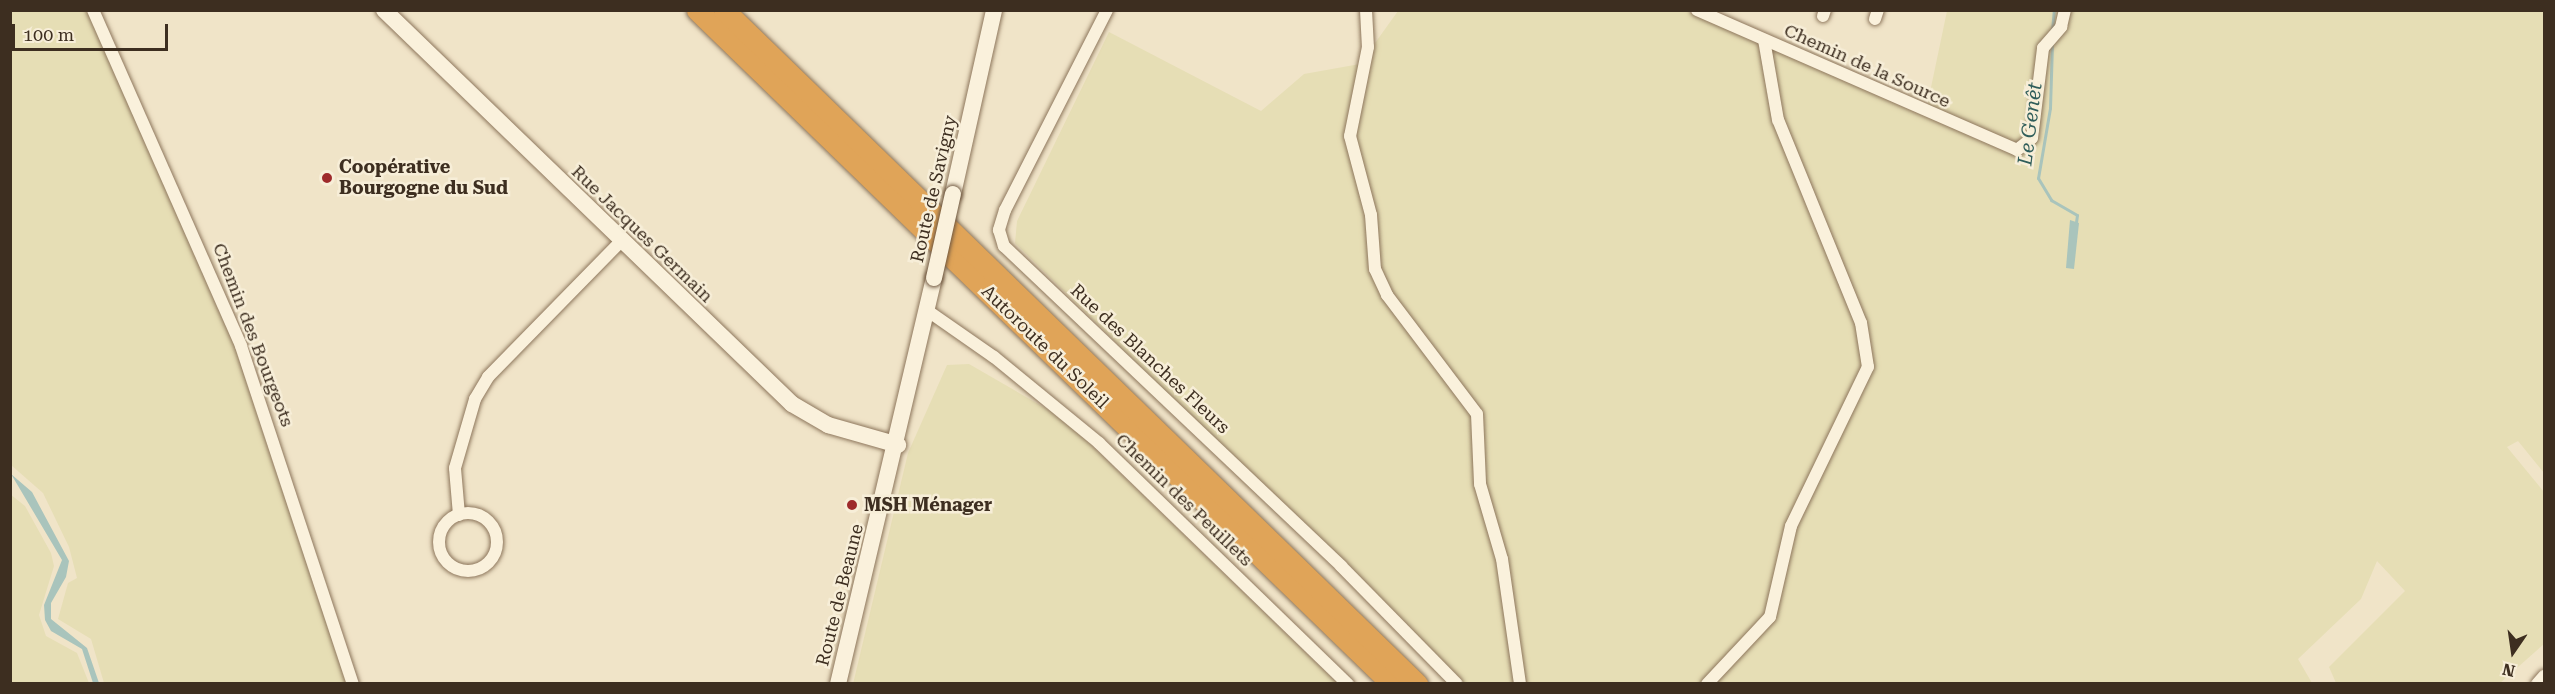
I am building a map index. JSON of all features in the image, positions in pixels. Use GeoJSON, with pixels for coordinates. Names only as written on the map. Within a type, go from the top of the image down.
{"type":"FeatureCollection","features":[{"type":"Feature","properties":{"kind":"highway","name":"Autoroute du Soleil"},"geometry":{"type":"LineString","coordinates":[[697,10],[1392,684]]}},
{"type":"Feature","properties":{"kind":"highway","name":"Autoroute du Soleil"},"geometry":{"type":"LineString","coordinates":[[723,10],[1417,684]]}},
{"type":"Feature","properties":{"kind":"main road","name":"Rue Jacques Germain"},"geometry":{"type":"LineString","coordinates":[[384,10],[621,242],[801,412],[828,426],[898,445]]}},
{"type":"Feature","properties":{"kind":"main road","name":"Route de Savigny"},"geometry":{"type":"LineString","coordinates":[[914,377],[994,10]]}},
{"type":"Feature","properties":{"kind":"main road","name":"Route de Beaune"},"geometry":{"type":"LineString","coordinates":[[838,684],[914,377]]}},
{"type":"Feature","properties":{"kind":"street","name":"Chemin des Bourgeots"},"geometry":{"type":"LineString","coordinates":[[93,10],[241,345],[353,684]]}},
{"type":"Feature","properties":{"kind":"street","name":"Rue des Blanches Fleurs"},"geometry":{"type":"LineString","coordinates":[[1107,10],[1005,210],[999,230],[1004,246],[1341,566],[1457,684]]}},
{"type":"Feature","properties":{"kind":"street"},"geometry":{"type":"LineString","coordinates":[[1366,10],[1368,46],[1350,136],[1371,215],[1375,269],[1387,295],[1477,414],[1479,475],[1502,559],[1520,684]]}},
{"type":"Feature","properties":{"kind":"street","name":"Chemin de la Source"},"geometry":{"type":"LineString","coordinates":[[1697,10],[1996,144],[2023,148],[2035,130],[2052,33],[2065,10]]}},
{"type":"Feature","properties":{"kind":"street"},"geometry":{"type":"LineString","coordinates":[[1707,684],[1770,617],[1791,526],[1867,376],[1868,353],[1858,315],[1778,120],[1764,40]]}},
{"type":"Feature","properties":{"kind":"street"},"geometry":{"type":"LineString","coordinates":[[459,515],[455,468],[475,399],[488,377],[621,242]]}},
{"type":"Feature","properties":{"kind":"street","name":"Chemin des Peuillets"},"geometry":{"type":"LineString","coordinates":[[928,311],[979,346],[1099,443],[1348,684]]}},
{"type":"Feature","properties":{"kind":"street"},"geometry":{"type":"LineString","coordinates":[[459,515],[479,515],[494,529],[494,556],[478,569],[457,569],[440,548],[443,528],[459,515]]}},
{"type":"Feature","properties":{"kind":"street"},"geometry":{"type":"LineString","coordinates":[[2537,684],[2544,676]]}},
{"type":"Feature","properties":{"kind":"shaded area"},"geometry":{"type":"Polygon","coordinates":[[[10,11],[90,11],[239,352],[349,683],[104,683],[91,639],[58,619],[68,583],[77,578],[69,547],[43,493],[11,465],[10,11]]]}},
{"type":"Feature","properties":{"kind":"shaded area"},"geometry":{"type":"Polygon","coordinates":[[[1398,11],[1686,11],[1925,116],[1947,11],[2544,11],[2544,473],[2518,441],[2507,447],[2544,492],[2544,644],[2500,683],[2336,683],[2329,667],[2405,591],[2377,561],[2361,599],[2298,659],[2312,683],[1462,683],[1015,243],[1017,221],[1109,32],[1261,111],[1304,74],[1360,64],[1398,11]]]}},
{"type":"Feature","properties":{"kind":"shaded area"},"geometry":{"type":"Polygon","coordinates":[[[969,364],[1059,416],[1337,683],[853,684],[908,453],[947,365],[969,364]]]}},
{"type":"Feature","properties":{"kind":"shaded area"},"geometry":{"type":"Polygon","coordinates":[[[10,494],[25,506],[51,553],[54,566],[39,615],[46,636],[77,653],[89,683],[11,683],[10,494]]]}},
{"type":"Feature","properties":{"kind":"water"},"geometry":{"type":"Polygon","coordinates":[[[2070,220],[2079,223],[2074,269],[2066,268],[2070,220]]]}},
{"type":"Feature","properties":{"kind":"water"},"geometry":{"type":"Polygon","coordinates":[[[11,474],[32,492],[69,561],[66,577],[51,603],[51,619],[87,648],[99,683],[93,683],[82,649],[51,631],[45,620],[44,605],[62,560],[11,474]]]}},
{"type":"Feature","properties":{"kind":"waterway","name":"Le Genêt"},"geometry":{"type":"LineString","coordinates":[[2052,31],[2054,10]]}},
{"type":"Feature","properties":{"kind":"waterway","name":"Le Genêt"},"geometry":{"type":"LineString","coordinates":[[2052,44],[2050,108],[2038,178],[2051,200],[2077,215],[2076,222]]}},
{"type":"Feature","properties":{"kind":"place","name":"Coopérative Bourgogne du Sud"},"geometry":{"type":"Point","coordinates":[327,178]}},
{"type":"Feature","properties":{"kind":"place","name":"MSH Ménager"},"geometry":{"type":"Point","coordinates":[852,505]}}]}
